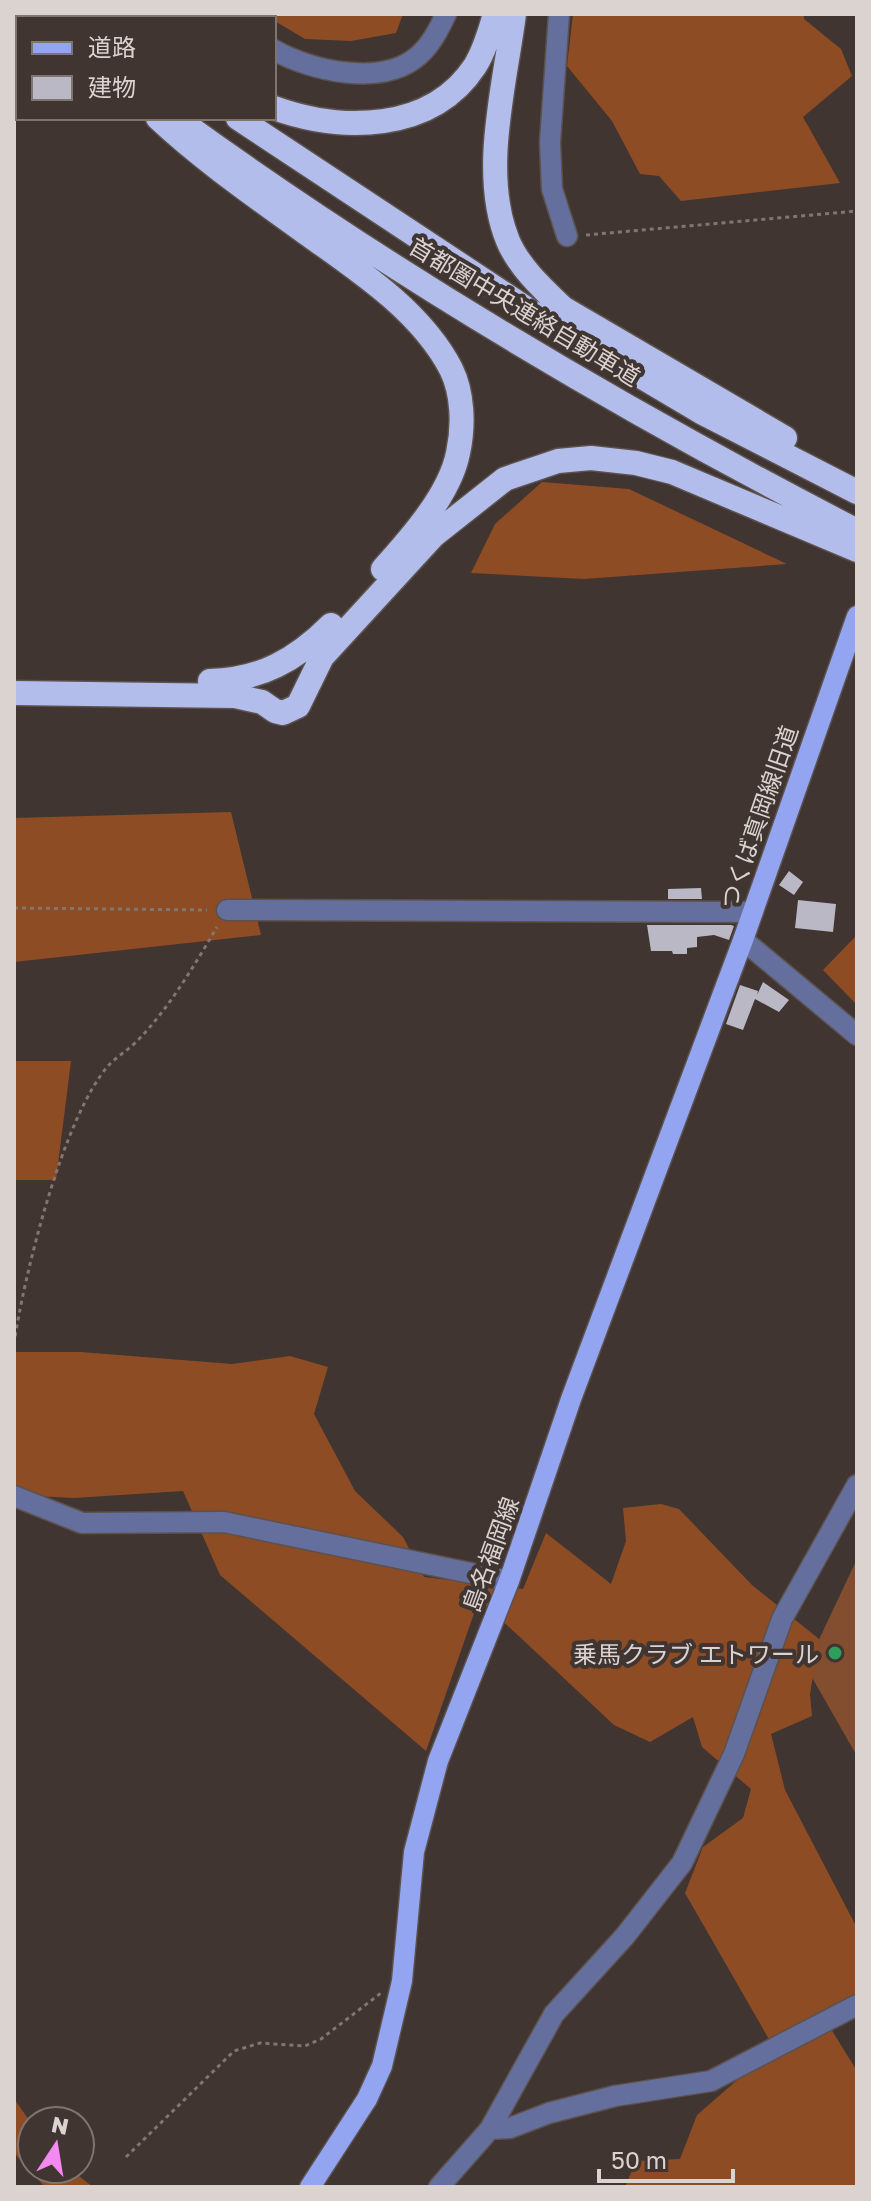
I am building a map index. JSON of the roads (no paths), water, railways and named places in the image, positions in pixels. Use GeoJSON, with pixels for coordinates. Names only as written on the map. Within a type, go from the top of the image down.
{"type":"FeatureCollection","features":[{"type":"Feature","properties":{"kind":"highway"},"geometry":{"type":"LineString","coordinates":[[276,109],[307,120],[343,125],[388,121],[413,114],[436,103],[461,84],[476,65],[495,14]]}},
{"type":"Feature","properties":{"kind":"highway"},"geometry":{"type":"LineString","coordinates":[[514,14],[497,150],[497,201],[509,243],[533,279],[563,308],[857,478]]}},
{"type":"Feature","properties":{"kind":"highway"},"geometry":{"type":"LineString","coordinates":[[87,692],[143,682],[228,681],[273,668],[311,645],[337,619],[429,510],[458,455],[460,400],[453,372],[436,344],[370,280],[196,154],[160,120]]}},
{"type":"Feature","properties":{"kind":"highway","name":"首都圏中央連絡自動車道"},"geometry":{"type":"LineString","coordinates":[[179,120],[409,275],[634,411],[855,539]]}},
{"type":"Feature","properties":{"kind":"highway","name":"首都圏中央連絡自動車道"},"geometry":{"type":"LineString","coordinates":[[241,120],[527,309],[701,412],[857,492]]}},
{"type":"Feature","properties":{"kind":"highway"},"geometry":{"type":"LineString","coordinates":[[14,693],[235,696],[262,702],[275,711],[291,711],[304,700],[306,684],[322,657],[434,535],[505,479],[558,461],[591,458],[636,463],[672,472],[855,539]]}},
{"type":"Feature","properties":{"kind":"main road","name":"つくば真岡線旧道"},"geometry":{"type":"LineString","coordinates":[[743,940],[857,616]]}},
{"type":"Feature","properties":{"kind":"main road","name":"島名福岡線"},"geometry":{"type":"LineString","coordinates":[[310,2187],[367,2099],[382,2066],[402,1981],[414,1852],[438,1761],[509,1581],[571,1399],[743,940]]}},
{"type":"Feature","properties":{"kind":"street"},"geometry":{"type":"LineString","coordinates":[[276,51],[315,66],[346,72],[397,67],[418,56],[437,32],[446,14]]}},
{"type":"Feature","properties":{"kind":"street"},"geometry":{"type":"LineString","coordinates":[[559,14],[550,158],[552,189],[567,236]]}},
{"type":"Feature","properties":{"kind":"street"},"geometry":{"type":"LineString","coordinates":[[262,702],[258,687],[273,668],[298,670],[306,684]]}},
{"type":"Feature","properties":{"kind":"street"},"geometry":{"type":"LineString","coordinates":[[227,910],[752,912]]}},
{"type":"Feature","properties":{"kind":"street","name":"つくば真岡線旧道"},"geometry":{"type":"LineString","coordinates":[[743,940],[857,1035]]}},
{"type":"Feature","properties":{"kind":"street"},"geometry":{"type":"LineString","coordinates":[[439,2187],[490,2129],[554,2014],[625,1936],[682,1863],[734,1754],[782,1619],[857,1485]]}},
{"type":"Feature","properties":{"kind":"street"},"geometry":{"type":"LineString","coordinates":[[14,1496],[82,1523],[224,1522],[509,1581]]}},
{"type":"Feature","properties":{"kind":"street"},"geometry":{"type":"LineString","coordinates":[[490,2129],[510,2128],[549,2113],[615,2096],[711,2081],[857,2005]]}},
{"type":"Feature","properties":{"kind":"place","name":"乗馬クラブ エトワール"},"geometry":{"type":"Point","coordinates":[835,1653]}}]}
